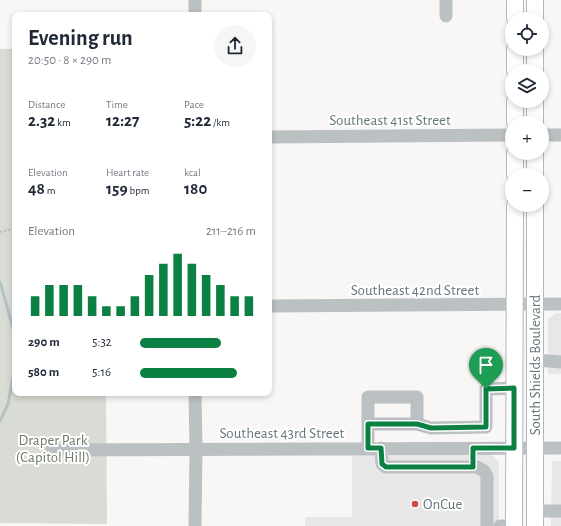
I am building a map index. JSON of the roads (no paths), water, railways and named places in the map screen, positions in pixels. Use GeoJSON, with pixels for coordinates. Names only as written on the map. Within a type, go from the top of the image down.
{"type":"FeatureCollection","features":[{"type":"Feature","properties":{"kind":"main road"},"geometry":{"type":"LineString","coordinates":[[515,0],[515,12]]}},
{"type":"Feature","properties":{"kind":"main road"},"geometry":{"type":"LineString","coordinates":[[535,0],[535,12]]}},
{"type":"Feature","properties":{"kind":"main road","name":"South Shields Boulevard"},"geometry":{"type":"LineString","coordinates":[[514,526],[515,212]]}},
{"type":"Feature","properties":{"kind":"main road","name":"South Shields Boulevard"},"geometry":{"type":"LineString","coordinates":[[535,212],[535,518]]}},
{"type":"Feature","properties":{"kind":"street"},"geometry":{"type":"LineString","coordinates":[[195,0],[195,12]]}},
{"type":"Feature","properties":{"kind":"street"},"geometry":{"type":"LineString","coordinates":[[446,0],[446,16]]}},
{"type":"Feature","properties":{"kind":"street"},"geometry":{"type":"LineString","coordinates":[[549,135],[561,135]]}},
{"type":"Feature","properties":{"kind":"street","name":"Southeast 41st Street"},"geometry":{"type":"LineString","coordinates":[[272,137],[505,136]]}},
{"type":"Feature","properties":{"kind":"street","name":"Southeast 42nd Street"},"geometry":{"type":"LineString","coordinates":[[272,306],[561,304]]}},
{"type":"Feature","properties":{"kind":"street"},"geometry":{"type":"LineString","coordinates":[[535,360],[561,362]]}},
{"type":"Feature","properties":{"kind":"street"},"geometry":{"type":"LineString","coordinates":[[368,424],[417,424],[431,428],[486,427],[486,389],[514,388]]}},
{"type":"Feature","properties":{"kind":"street"},"geometry":{"type":"LineString","coordinates":[[195,396],[195,526]]}},
{"type":"Feature","properties":{"kind":"street"},"geometry":{"type":"LineString","coordinates":[[417,424],[417,397],[368,397],[368,424],[375,448],[382,464],[386,467],[477,467],[484,471],[487,476],[487,526]]}},
{"type":"Feature","properties":{"kind":"street"},"geometry":{"type":"LineString","coordinates":[[473,448],[473,467]]}},
{"type":"Feature","properties":{"kind":"street","name":"Southeast 43rd Street"},"geometry":{"type":"LineString","coordinates":[[52,450],[561,448]]}},
{"type":"Feature","properties":{"kind":"street"},"geometry":{"type":"LineString","coordinates":[[535,518],[561,511]]}},
{"type":"Feature","properties":{"kind":"street"},"geometry":{"type":"LineString","coordinates":[[500,526],[514,526]]}},
{"type":"Feature","properties":{"kind":"waterway"},"geometry":{"type":"LineString","coordinates":[[0,282],[12,324]]}},
{"type":"Feature","properties":{"kind":"waterway"},"geometry":{"type":"LineString","coordinates":[[0,421],[8,404],[12,383]]}},
{"type":"Feature","properties":{"kind":"place","name":"OnCue"},"geometry":{"type":"Point","coordinates":[415,504]}},
{"type":"Feature","properties":{"kind":"park label","name":"Draper Park (Capitol Hill)"},"geometry":{"type":"Point","coordinates":[53,448]}}]}
